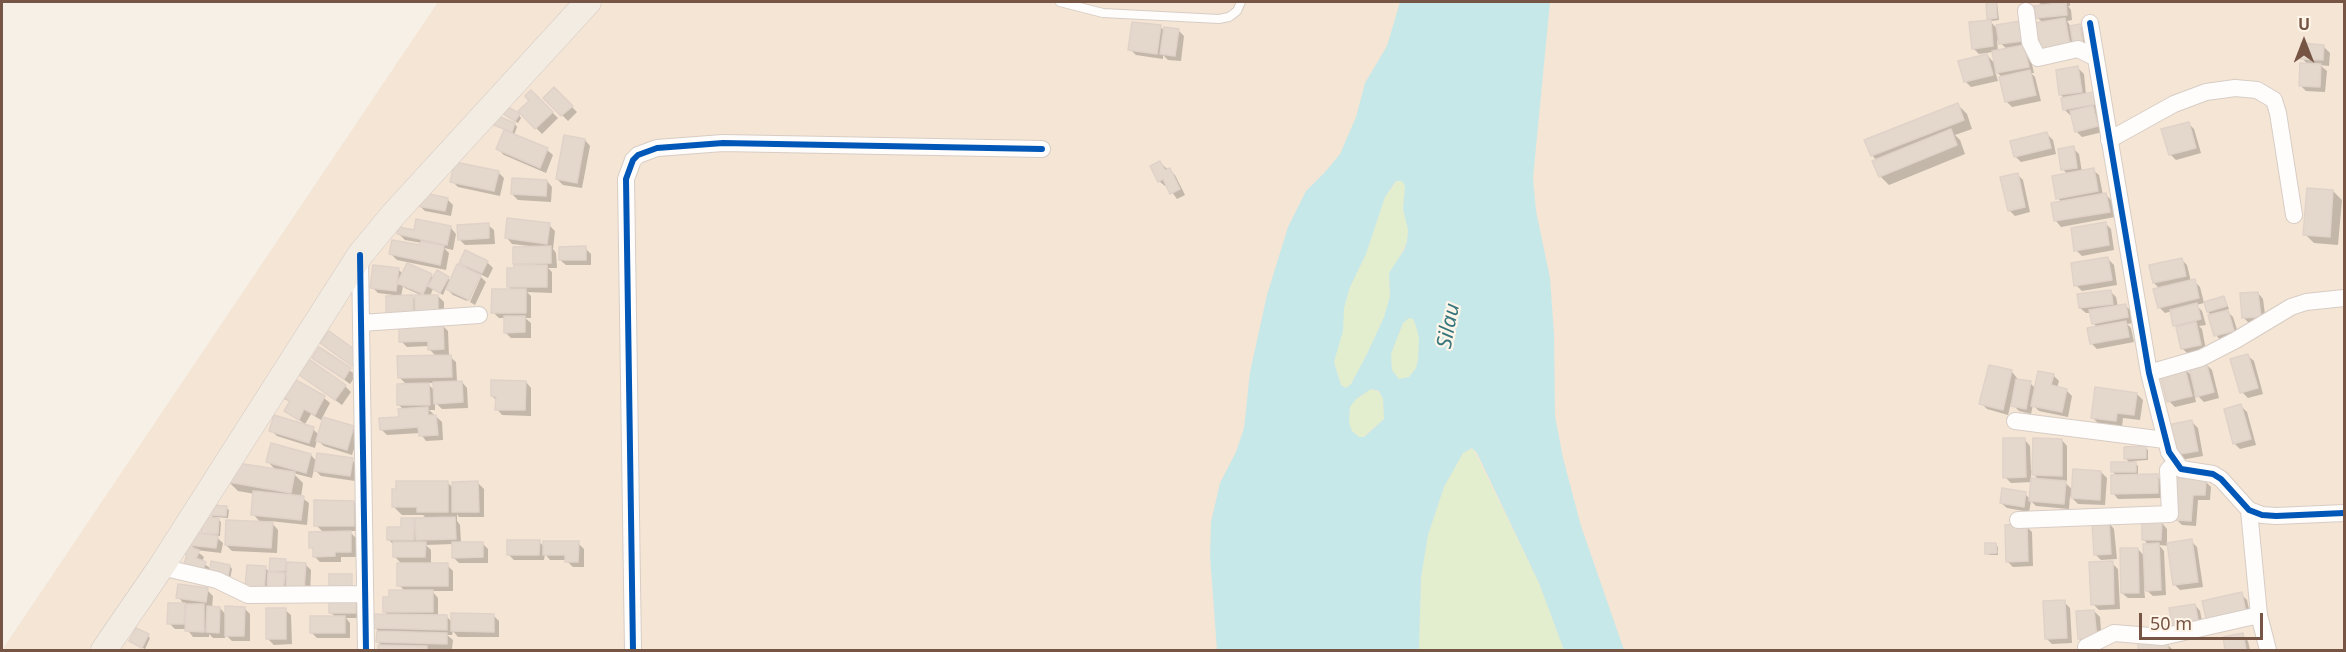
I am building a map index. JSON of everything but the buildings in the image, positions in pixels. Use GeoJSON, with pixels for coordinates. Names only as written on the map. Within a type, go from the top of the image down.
{"type":"FeatureCollection","features":[{"type":"Feature","properties":{"kind":"main road"},"geometry":{"type":"LineString","coordinates":[[104,651],[161,567],[360,255],[393,215],[588,2]]}},
{"type":"Feature","properties":{"kind":"street"},"geometry":{"type":"LineString","coordinates":[[2026,11],[2031,42],[2038,58],[2078,49],[2096,58]]}},
{"type":"Feature","properties":{"kind":"street"},"geometry":{"type":"LineString","coordinates":[[2090,23],[2149,373],[2165,440],[2175,463],[2181,469],[2213,474],[2221,479],[2249,510],[2262,515],[2344,513]]}},
{"type":"Feature","properties":{"kind":"street"},"geometry":{"type":"LineString","coordinates":[[2109,140],[2174,104],[2206,92],[2235,88],[2257,90],[2274,100],[2278,113],[2294,214]]}},
{"type":"Feature","properties":{"kind":"street"},"geometry":{"type":"LineString","coordinates":[[633,651],[626,179],[633,160],[638,155],[657,148],[723,143],[1042,149]]}},
{"type":"Feature","properties":{"kind":"street"},"geometry":{"type":"LineString","coordinates":[[360,255],[366,651]]}},
{"type":"Feature","properties":{"kind":"street"},"geometry":{"type":"LineString","coordinates":[[2149,373],[2201,358],[2291,307],[2306,302],[2344,298]]}},
{"type":"Feature","properties":{"kind":"street"},"geometry":{"type":"LineString","coordinates":[[361,323],[479,315]]}},
{"type":"Feature","properties":{"kind":"street"},"geometry":{"type":"LineString","coordinates":[[2015,421],[2165,440]]}},
{"type":"Feature","properties":{"kind":"street"},"geometry":{"type":"LineString","coordinates":[[2018,520],[2170,514],[2168,470],[2175,463]]}},
{"type":"Feature","properties":{"kind":"street"},"geometry":{"type":"LineString","coordinates":[[2249,510],[2259,615],[2268,651]]}},
{"type":"Feature","properties":{"kind":"street"},"geometry":{"type":"LineString","coordinates":[[161,567],[217,580],[248,595],[365,594]]}},
{"type":"Feature","properties":{"kind":"street"},"geometry":{"type":"LineString","coordinates":[[2086,647],[2114,633],[2162,637],[2259,615]]}},
{"type":"Feature","properties":{"kind":"lane"},"geometry":{"type":"LineString","coordinates":[[1059,2],[1103,13],[1219,19],[1229,17],[1237,11],[1241,2]]}},
{"type":"Feature","properties":{"kind":"shaded area"},"geometry":{"type":"Polygon","coordinates":[[[438,2],[2344,2],[2344,650],[2,650],[438,2]]]}},
{"type":"Feature","properties":{"kind":"green space"},"geometry":{"type":"Polygon","coordinates":[[[1397,181],[1402,181],[1405,186],[1403,209],[1408,230],[1407,241],[1389,279],[1390,296],[1384,317],[1351,384],[1346,388],[1341,385],[1334,362],[1344,308],[1350,287],[1366,254],[1385,197],[1397,181]]]}},
{"type":"Feature","properties":{"kind":"green space"},"geometry":{"type":"Polygon","coordinates":[[[1409,318],[1413,319],[1419,338],[1418,360],[1416,368],[1409,377],[1399,379],[1392,370],[1391,354],[1403,323],[1409,318]]]}},
{"type":"Feature","properties":{"kind":"green space"},"geometry":{"type":"Polygon","coordinates":[[[1371,389],[1379,392],[1383,399],[1384,419],[1363,437],[1359,437],[1352,431],[1349,423],[1350,407],[1356,399],[1371,389]]]}},
{"type":"Feature","properties":{"kind":"green space"},"geometry":{"type":"Polygon","coordinates":[[[1473,448],[1539,583],[1564,650],[1419,650],[1421,578],[1428,535],[1444,487],[1463,453],[1473,448]]]}},
{"type":"Feature","properties":{"kind":"water","name":"Silau"},"geometry":{"type":"Polygon","coordinates":[[[1400,2],[1550,2],[1533,178],[1536,211],[1550,278],[1554,334],[1555,416],[1563,458],[1581,526],[1624,650],[1564,650],[1539,583],[1477,453],[1472,448],[1463,453],[1444,487],[1428,535],[1421,578],[1419,650],[1217,650],[1210,556],[1211,522],[1220,483],[1236,452],[1244,428],[1250,372],[1267,295],[1288,227],[1306,191],[1340,154],[1356,117],[1365,83],[1387,46],[1400,2]],[[1396,181],[1385,197],[1366,254],[1350,287],[1344,308],[1343,331],[1334,362],[1341,385],[1346,388],[1351,384],[1384,317],[1390,296],[1389,273],[1407,241],[1408,230],[1403,209],[1405,186],[1402,181],[1396,181]],[[1409,318],[1403,323],[1391,354],[1392,370],[1399,379],[1409,377],[1416,368],[1418,360],[1419,338],[1416,326],[1413,319],[1409,318]],[[1371,389],[1356,399],[1350,407],[1349,423],[1352,431],[1359,437],[1364,437],[1384,419],[1383,399],[1379,391],[1371,389]]]}},
{"type":"Feature","properties":{"kind":"cycle path"},"geometry":{"type":"LineString","coordinates":[[2090,23],[2149,373],[2169,452],[2181,469],[2213,474],[2221,479],[2249,510],[2262,515],[2344,513]]}},
{"type":"Feature","properties":{"kind":"cycle path"},"geometry":{"type":"LineString","coordinates":[[633,650],[626,179],[633,160],[638,155],[657,148],[723,143],[1042,149]]}},
{"type":"Feature","properties":{"kind":"cycle path"},"geometry":{"type":"LineString","coordinates":[[360,255],[366,650]]}}]}
